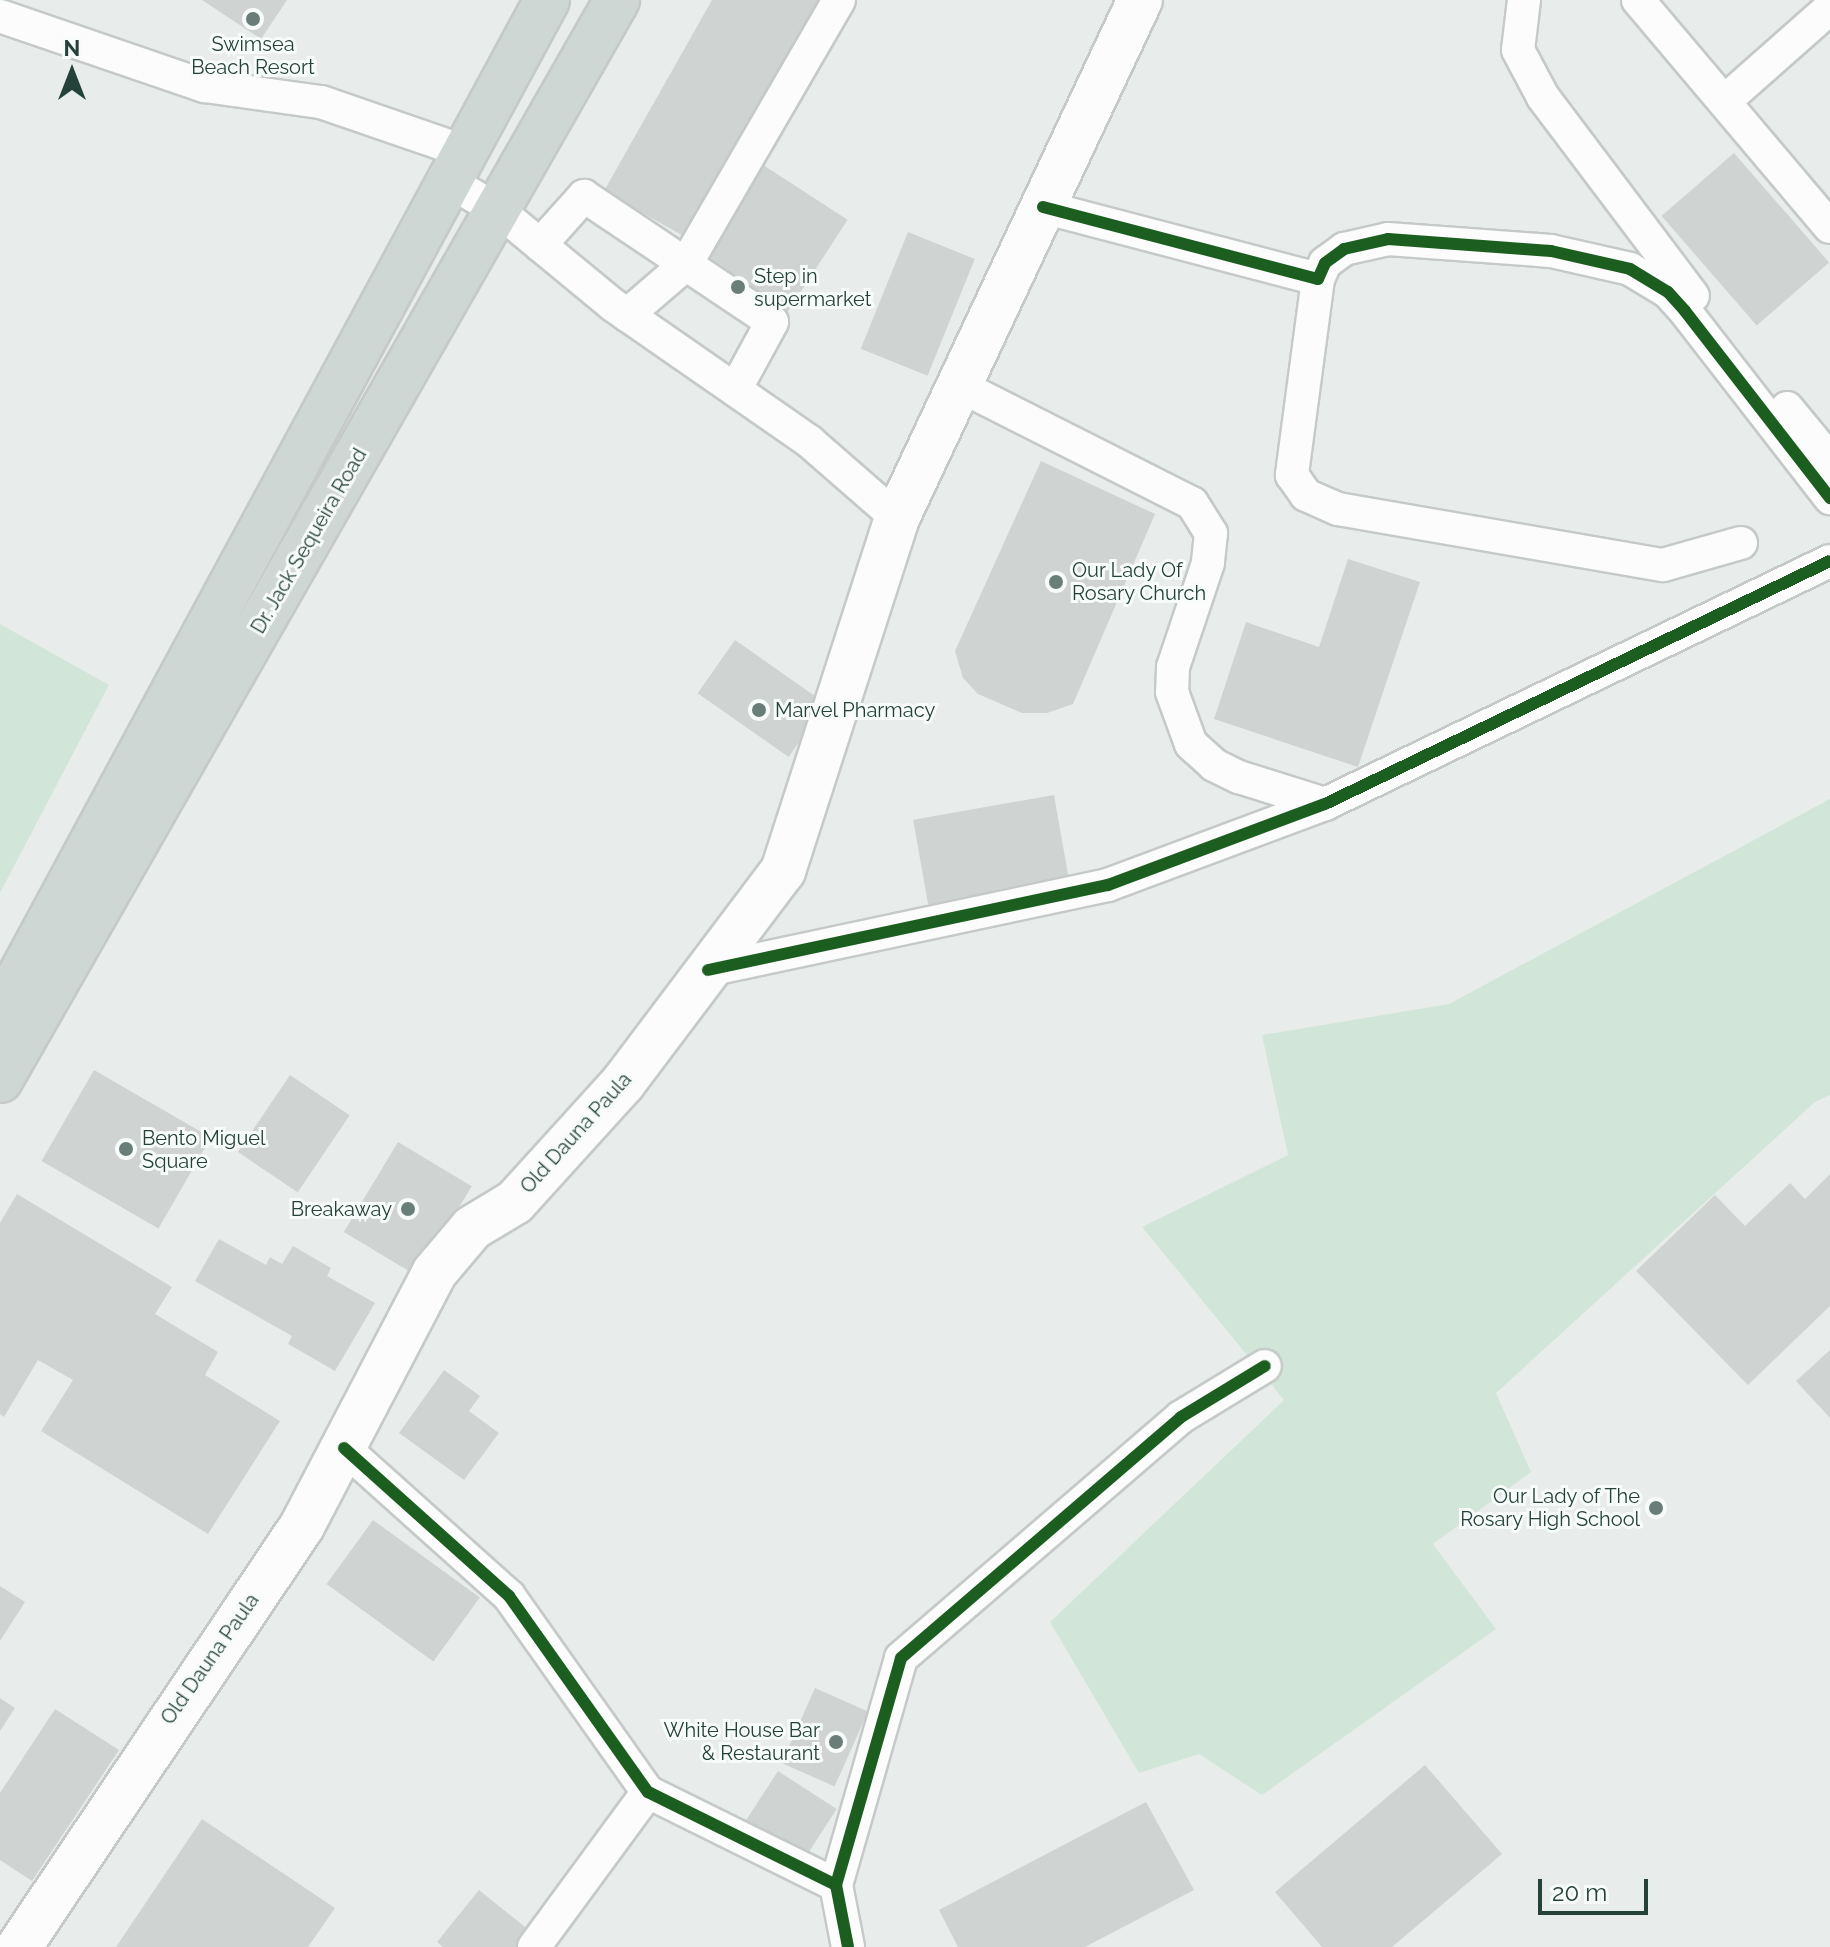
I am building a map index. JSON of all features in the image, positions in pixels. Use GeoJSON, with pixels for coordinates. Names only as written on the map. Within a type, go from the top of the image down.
{"type":"FeatureCollection","features":[{"type":"Feature","properties":{"kind":"main road"},"geometry":{"type":"LineString","coordinates":[[0,1013],[455,165],[547,0]]}},
{"type":"Feature","properties":{"kind":"main road","name":"Dr. Jack Sequeira Road"},"geometry":{"type":"LineString","coordinates":[[0,1080],[617,0]]}},
{"type":"Feature","properties":{"kind":"main road","name":"Old Dauna Paula"},"geometry":{"type":"LineString","coordinates":[[19,1947],[302,1526],[434,1273],[472,1228],[515,1202],[623,1083],[783,871],[897,518],[1140,0]]}},
{"type":"Feature","properties":{"kind":"street"},"geometry":{"type":"LineString","coordinates":[[627,315],[686,264],[839,0]]}},
{"type":"Feature","properties":{"kind":"street"},"geometry":{"type":"LineString","coordinates":[[1524,0],[1518,50],[1543,97],[1661,257],[1830,460]]}},
{"type":"Feature","properties":{"kind":"street"},"geometry":{"type":"LineString","coordinates":[[1638,0],[1726,100],[1742,129],[1830,227]]}},
{"type":"Feature","properties":{"kind":"street"},"geometry":{"type":"LineString","coordinates":[[1726,100],[1830,8]]}},
{"type":"Feature","properties":{"kind":"street"},"geometry":{"type":"LineString","coordinates":[[0,16],[205,86],[321,102],[455,165],[499,211],[627,315],[810,442],[897,518]]}},
{"type":"Feature","properties":{"kind":"street"},"geometry":{"type":"LineString","coordinates":[[540,245],[584,196],[772,322],[735,390]]}},
{"type":"Feature","properties":{"kind":"street"},"geometry":{"type":"LineString","coordinates":[[1043,207],[1318,279]]}},
{"type":"Feature","properties":{"kind":"street"},"geometry":{"type":"LineString","coordinates":[[1741,543],[1663,565],[1338,509],[1306,495],[1292,475],[1318,279],[1325,263],[1344,249],[1388,239],[1551,251],[1630,269],[1668,292],[1685,311],[1830,498]]}},
{"type":"Feature","properties":{"kind":"street"},"geometry":{"type":"LineString","coordinates":[[960,386],[1192,503],[1211,533],[1208,563],[1173,667],[1172,692],[1191,744],[1239,777],[1325,804]]}},
{"type":"Feature","properties":{"kind":"street"},"geometry":{"type":"LineString","coordinates":[[708,970],[1108,885],[1325,804],[1830,561]]}},
{"type":"Feature","properties":{"kind":"street"},"geometry":{"type":"LineString","coordinates":[[848,1947],[836,1885],[901,1658],[1181,1417],[1265,1366]]}},
{"type":"Feature","properties":{"kind":"street"},"geometry":{"type":"LineString","coordinates":[[344,1448],[509,1596],[648,1792],[836,1885]]}},
{"type":"Feature","properties":{"kind":"street"},"geometry":{"type":"LineString","coordinates":[[534,1947],[648,1792]]}},
{"type":"Feature","properties":{"kind":"green space"},"geometry":{"type":"Polygon","coordinates":[[[0,624],[109,685],[0,893],[0,624]]]}},
{"type":"Feature","properties":{"kind":"green space"},"geometry":{"type":"Polygon","coordinates":[[[1830,799],[1830,1095],[1815,1102],[1496,1393],[1531,1472],[1433,1544],[1496,1629],[1262,1795],[1199,1754],[1139,1773],[1050,1622],[1284,1400],[1142,1227],[1288,1155],[1262,1035],[1449,1004],[1830,799]]]}},
{"type":"Feature","properties":{"kind":"building","name":"Swimsea Beach Resort"},"geometry":{"type":"Polygon","coordinates":[[[202,0],[287,0],[261,39],[202,0]]]}},
{"type":"Feature","properties":{"kind":"building"},"geometry":{"type":"Polygon","coordinates":[[[712,0],[831,0],[694,242],[604,191],[712,0]]]}},
{"type":"Feature","properties":{"kind":"building"},"geometry":{"type":"Polygon","coordinates":[[[1734,153],[1829,262],[1757,325],[1662,216],[1734,153]]]}},
{"type":"Feature","properties":{"kind":"building"},"geometry":{"type":"Polygon","coordinates":[[[757,161],[848,220],[788,311],[698,252],[757,161]]]}},
{"type":"Feature","properties":{"kind":"building"},"geometry":{"type":"Polygon","coordinates":[[[908,232],[975,259],[928,376],[861,349],[908,232]]]}},
{"type":"Feature","properties":{"kind":"building","name":"Our Lady Of Rosary Church"},"geometry":{"type":"Polygon","coordinates":[[[1041,461],[1155,514],[1073,704],[1047,713],[1022,713],[978,694],[963,678],[955,651],[1041,461]]]}},
{"type":"Feature","properties":{"kind":"building"},"geometry":{"type":"Polygon","coordinates":[[[1348,559],[1420,582],[1358,767],[1214,719],[1246,622],[1319,647],[1348,559]]]}},
{"type":"Feature","properties":{"kind":"building"},"geometry":{"type":"Polygon","coordinates":[[[735,640],[826,704],[789,757],[698,693],[735,640]]]}},
{"type":"Feature","properties":{"kind":"building"},"geometry":{"type":"Polygon","coordinates":[[[1054,795],[1069,880],[928,905],[913,820],[1054,795]]]}},
{"type":"Feature","properties":{"kind":"building","name":"Bento Miguel Square"},"geometry":{"type":"Polygon","coordinates":[[[94,1070],[211,1138],[158,1228],[42,1161],[94,1070]]]}},
{"type":"Feature","properties":{"kind":"building"},"geometry":{"type":"Polygon","coordinates":[[[290,1075],[350,1115],[298,1192],[238,1152],[290,1075]]]}},
{"type":"Feature","properties":{"kind":"building","name":"Breakaway"},"geometry":{"type":"Polygon","coordinates":[[[398,1142],[472,1186],[418,1276],[344,1232],[398,1142]]]}},
{"type":"Feature","properties":{"kind":"building"},"geometry":{"type":"Polygon","coordinates":[[[1830,1174],[1830,1306],[1748,1385],[1636,1271],[1715,1195],[1745,1226],[1790,1183],[1805,1199],[1830,1174]]]}},
{"type":"Feature","properties":{"kind":"building"},"geometry":{"type":"Polygon","coordinates":[[[17,1194],[172,1287],[155,1314],[218,1352],[205,1375],[280,1421],[208,1534],[41,1431],[73,1380],[38,1360],[4,1417],[0,1414],[0,1223],[17,1194]]]}},
{"type":"Feature","properties":{"kind":"building"},"geometry":{"type":"Polygon","coordinates":[[[219,1239],[266,1265],[270,1257],[282,1264],[293,1246],[331,1268],[327,1276],[375,1303],[335,1371],[288,1344],[292,1336],[195,1281],[219,1239]]]}},
{"type":"Feature","properties":{"kind":"building"},"geometry":{"type":"Polygon","coordinates":[[[1830,1350],[1830,1418],[1796,1381],[1830,1350]]]}},
{"type":"Feature","properties":{"kind":"building"},"geometry":{"type":"Polygon","coordinates":[[[444,1370],[480,1396],[469,1411],[499,1433],[464,1480],[399,1433],[444,1370]]]}},
{"type":"Feature","properties":{"kind":"building"},"geometry":{"type":"Polygon","coordinates":[[[373,1520],[480,1598],[433,1661],[327,1584],[373,1520]]]}},
{"type":"Feature","properties":{"kind":"building"},"geometry":{"type":"Polygon","coordinates":[[[0,1586],[25,1602],[0,1641],[0,1586]]]}},
{"type":"Feature","properties":{"kind":"building"},"geometry":{"type":"Polygon","coordinates":[[[815,1688],[868,1712],[835,1787],[782,1763],[815,1688]]]}},
{"type":"Feature","properties":{"kind":"building"},"geometry":{"type":"Polygon","coordinates":[[[0,1698],[15,1708],[0,1731],[0,1698]]]}},
{"type":"Feature","properties":{"kind":"building"},"geometry":{"type":"Polygon","coordinates":[[[55,1709],[119,1750],[32,1881],[0,1860],[0,1793],[55,1709]]]}},
{"type":"Feature","properties":{"kind":"building"},"geometry":{"type":"Polygon","coordinates":[[[1425,1765],[1502,1854],[1392,1947],[1322,1947],[1275,1892],[1425,1765]]]}},
{"type":"Feature","properties":{"kind":"building"},"geometry":{"type":"Polygon","coordinates":[[[778,1771],[837,1809],[804,1859],[745,1821],[778,1771]]]}},
{"type":"Feature","properties":{"kind":"building"},"geometry":{"type":"Polygon","coordinates":[[[1146,1802],[1194,1890],[1085,1947],[958,1947],[939,1910],[1146,1802]]]}},
{"type":"Feature","properties":{"kind":"building"},"geometry":{"type":"Polygon","coordinates":[[[202,1819],[335,1908],[308,1947],[116,1947],[202,1819]]]}},
{"type":"Feature","properties":{"kind":"building"},"geometry":{"type":"Polygon","coordinates":[[[479,1890],[530,1931],[517,1947],[443,1947],[437,1942],[479,1890]]]}},
{"type":"Feature","properties":{"kind":"cycle path"},"geometry":{"type":"LineString","coordinates":[[1043,207],[1318,279],[1325,263],[1344,249],[1388,239],[1551,251],[1630,269],[1668,292],[1685,311],[1830,498]]}},
{"type":"Feature","properties":{"kind":"cycle path"},"geometry":{"type":"LineString","coordinates":[[708,970],[1108,885],[1325,804],[1830,561]]}},
{"type":"Feature","properties":{"kind":"cycle path"},"geometry":{"type":"LineString","coordinates":[[836,1885],[901,1658],[1181,1417],[1265,1366]]}},
{"type":"Feature","properties":{"kind":"cycle path"},"geometry":{"type":"LineString","coordinates":[[344,1448],[509,1596],[648,1792],[836,1885],[848,1947]]}},
{"type":"Feature","properties":{"kind":"place","name":"Swimsea Beach Resort"},"geometry":{"type":"Point","coordinates":[253,19]}},
{"type":"Feature","properties":{"kind":"place","name":"Step in supermarket"},"geometry":{"type":"Point","coordinates":[738,287]}},
{"type":"Feature","properties":{"kind":"place","name":"Our Lady Of Rosary Church"},"geometry":{"type":"Point","coordinates":[1056,582]}},
{"type":"Feature","properties":{"kind":"place","name":"Marvel Pharmacy"},"geometry":{"type":"Point","coordinates":[759,710]}},
{"type":"Feature","properties":{"kind":"place","name":"Bento Miguel Square"},"geometry":{"type":"Point","coordinates":[126,1149]}},
{"type":"Feature","properties":{"kind":"place","name":"Breakaway"},"geometry":{"type":"Point","coordinates":[408,1209]}},
{"type":"Feature","properties":{"kind":"place","name":"Our Lady of The Rosary High School"},"geometry":{"type":"Point","coordinates":[1656,1508]}},
{"type":"Feature","properties":{"kind":"place","name":"White House Bar & Restaurant"},"geometry":{"type":"Point","coordinates":[836,1742]}}]}
